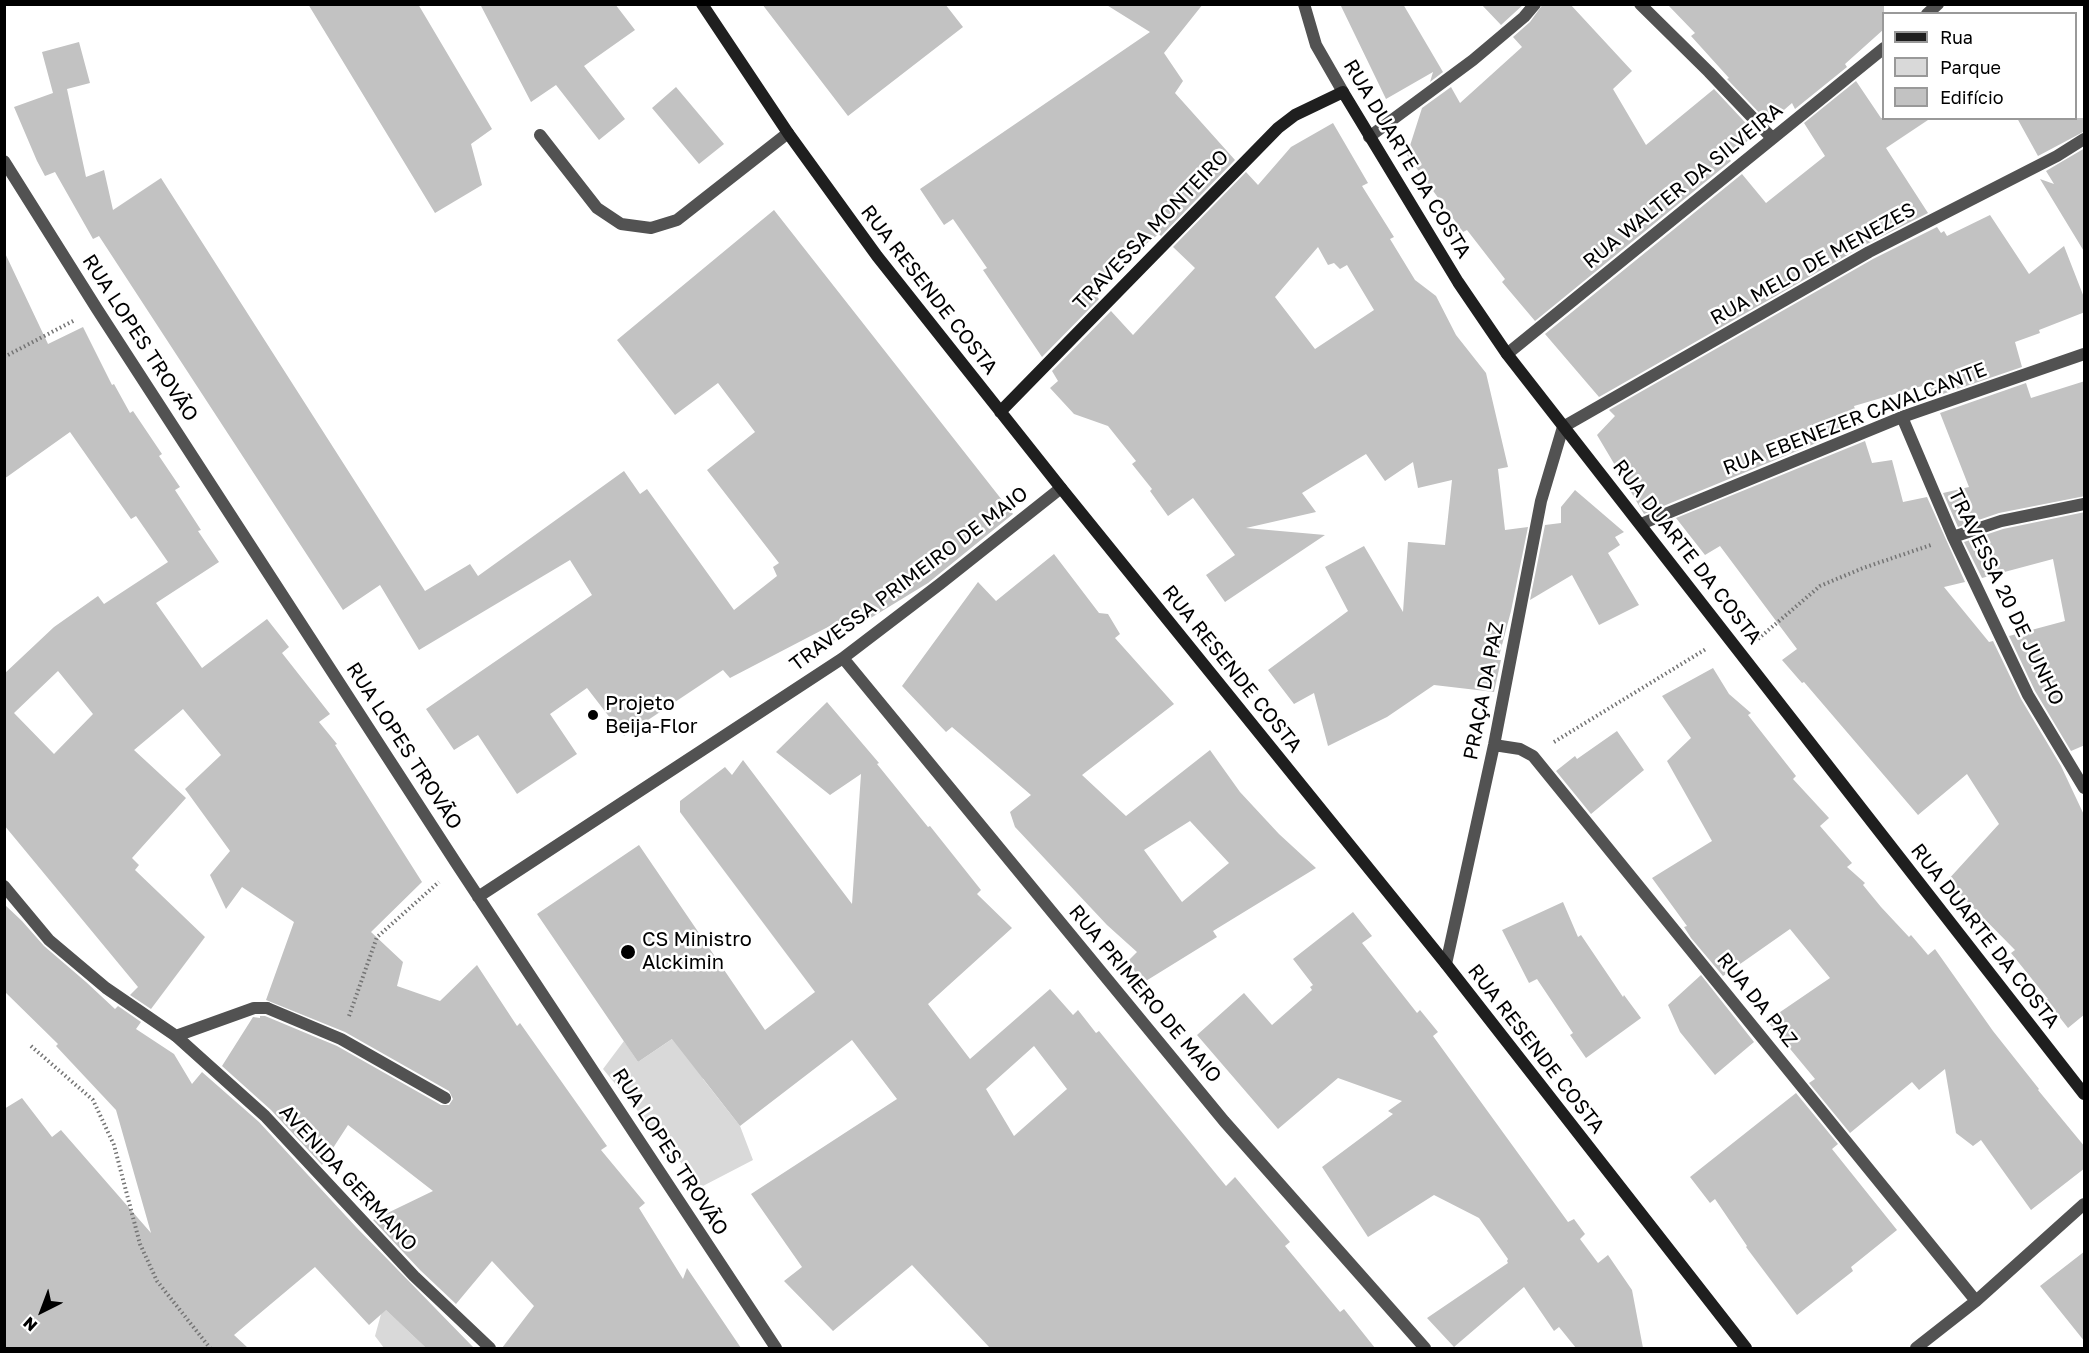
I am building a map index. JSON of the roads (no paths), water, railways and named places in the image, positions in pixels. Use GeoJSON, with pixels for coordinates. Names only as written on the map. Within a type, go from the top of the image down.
{"type":"FeatureCollection","features":[{"type":"Feature","properties":{"kind":"main road","name":"RUA RESENDE COSTA"},"geometry":{"type":"LineString","coordinates":[[702,4],[788,133],[877,256],[1060,488],[1446,964],[1746,1348]]}},
{"type":"Feature","properties":{"kind":"main road","name":"RUA DUARTE DA COSTA"},"geometry":{"type":"LineString","coordinates":[[1343,92],[1458,282],[1507,354],[2085,1094]]}},
{"type":"Feature","properties":{"kind":"main road","name":"TRAVESSA MONTEIRO"},"geometry":{"type":"LineString","coordinates":[[1000,412],[1278,128],[1295,115],[1343,92]]}},
{"type":"Feature","properties":{"kind":"street","name":"RUA DUARTE DA COSTA"},"geometry":{"type":"LineString","coordinates":[[1304,4],[1316,45],[1343,92]]}},
{"type":"Feature","properties":{"kind":"street"},"geometry":{"type":"LineString","coordinates":[[1369,137],[1473,60],[1524,17],[1535,4]]}},
{"type":"Feature","properties":{"kind":"street"},"geometry":{"type":"LineString","coordinates":[[1640,4],[1772,138]]}},
{"type":"Feature","properties":{"kind":"street","name":"RUA WALTER DA SILVEIRA"},"geometry":{"type":"LineString","coordinates":[[1507,354],[1882,50]]}},
{"type":"Feature","properties":{"kind":"street"},"geometry":{"type":"LineString","coordinates":[[540,135],[597,207],[621,224],[651,228],[677,220],[788,133]]}},
{"type":"Feature","properties":{"kind":"street","name":"RUA MELO DE MENEZES"},"geometry":{"type":"LineString","coordinates":[[1563,427],[1869,252],[2057,156],[2085,139]]}},
{"type":"Feature","properties":{"kind":"street","name":"RUA LOPES TROVÃO"},"geometry":{"type":"LineString","coordinates":[[4,161],[97,309],[478,897],[776,1348]]}},
{"type":"Feature","properties":{"kind":"street","name":"RUA EBENEZER CAVALCANTE"},"geometry":{"type":"LineString","coordinates":[[1641,524],[1902,417],[2085,354]]}},
{"type":"Feature","properties":{"kind":"street","name":"TRAVESSA 20 DE JUNHO"},"geometry":{"type":"LineString","coordinates":[[1902,417],[1953,537],[2028,695],[2085,788]]}},
{"type":"Feature","properties":{"kind":"street","name":"PRAÇA DA PAZ"},"geometry":{"type":"LineString","coordinates":[[1446,964],[1494,745],[1541,501],[1563,427]]}},
{"type":"Feature","properties":{"kind":"street","name":"TRAVESSA PRIMEIRO DE MAIO"},"geometry":{"type":"LineString","coordinates":[[478,897],[843,658],[1060,488]]}},
{"type":"Feature","properties":{"kind":"street"},"geometry":{"type":"LineString","coordinates":[[1953,537],[2001,521],[2085,504]]}},
{"type":"Feature","properties":{"kind":"street","name":"RUA PRIMERO DE MAIO"},"geometry":{"type":"LineString","coordinates":[[843,658],[1224,1121],[1425,1348]]}},
{"type":"Feature","properties":{"kind":"street","name":"RUA DA PAZ"},"geometry":{"type":"LineString","coordinates":[[1494,745],[1520,749],[1533,756],[1976,1302]]}},
{"type":"Feature","properties":{"kind":"street","name":"AVENIDA GERMANO"},"geometry":{"type":"LineString","coordinates":[[4,886],[49,940],[106,988],[176,1036],[265,1116],[414,1276],[490,1348]]}},
{"type":"Feature","properties":{"kind":"street"},"geometry":{"type":"LineString","coordinates":[[176,1036],[254,1008],[267,1008],[340,1039],[445,1098]]}},
{"type":"Feature","properties":{"kind":"street"},"geometry":{"type":"LineString","coordinates":[[1916,1348],[1976,1302],[2085,1204]]}},
{"type":"Feature","properties":{"kind":"place","name":"Projeto Beija-Flor"},"geometry":{"type":"Point","coordinates":[593,715]}},
{"type":"Feature","properties":{"kind":"place","name":"CS Ministro Alckimin"},"geometry":{"type":"Point","coordinates":[628,952]}}]}
